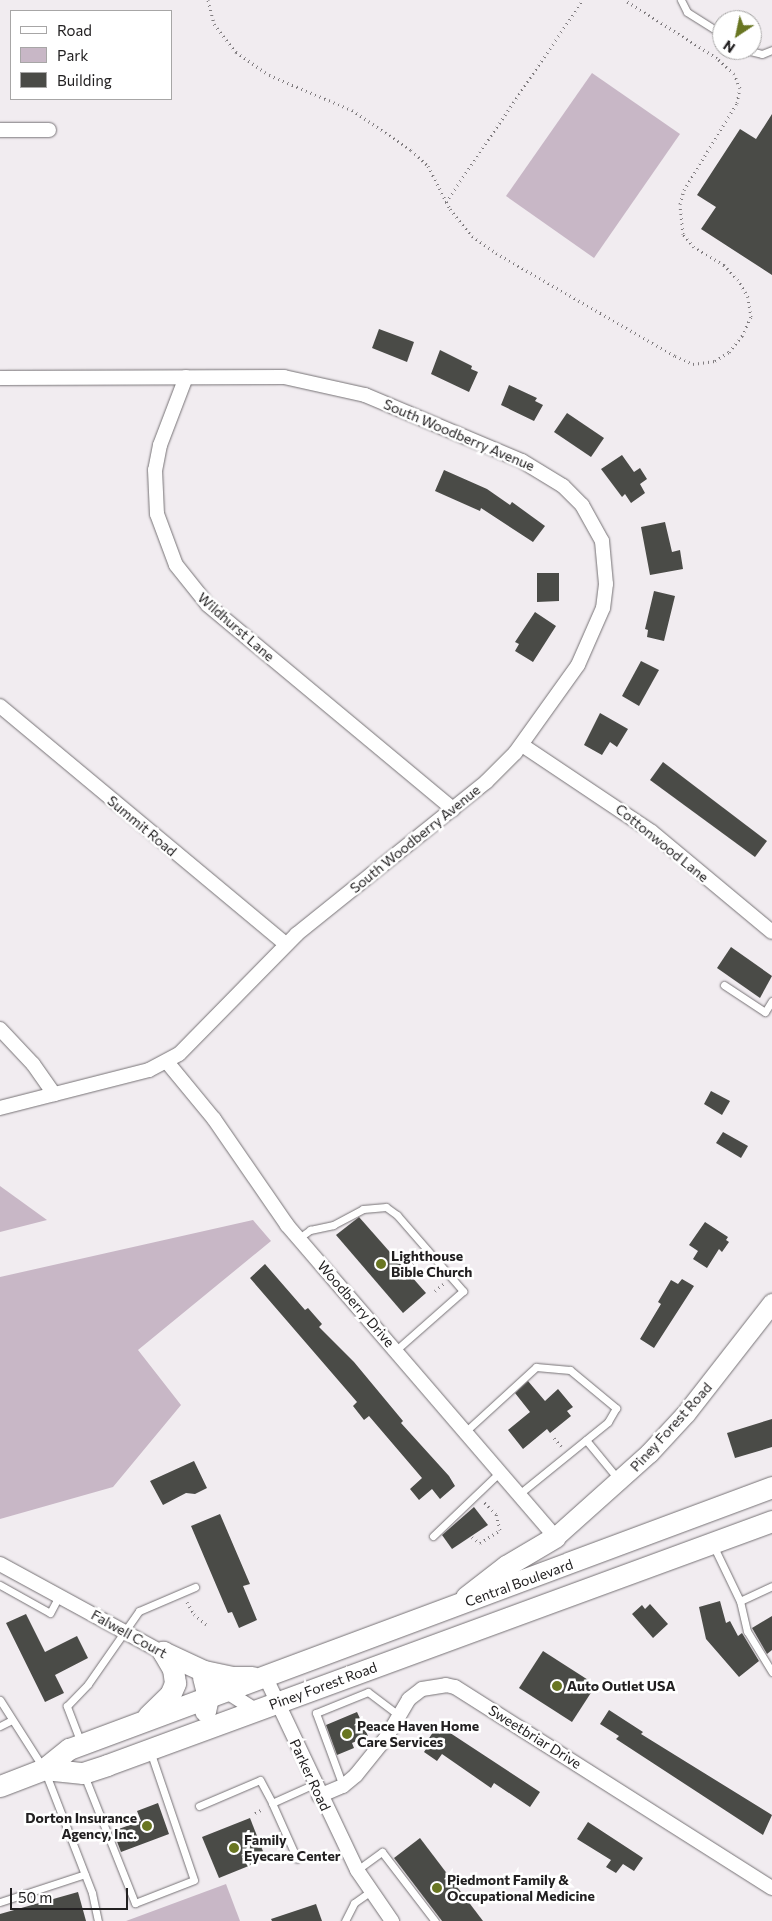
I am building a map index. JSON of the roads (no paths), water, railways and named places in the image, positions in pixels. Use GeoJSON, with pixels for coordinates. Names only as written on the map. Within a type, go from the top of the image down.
{"type":"FeatureCollection","features":[{"type":"Feature","properties":{"kind":"main road","name":"Piney Forest Road"},"geometry":{"type":"LineString","coordinates":[[555,1537],[621,1482],[686,1413],[772,1303]]}},
{"type":"Feature","properties":{"kind":"main road","name":"Central Boulevard"},"geometry":{"type":"LineString","coordinates":[[265,1676],[450,1609],[772,1487]]}},
{"type":"Feature","properties":{"kind":"main road"},"geometry":{"type":"LineString","coordinates":[[712,1543],[772,1521]]}},
{"type":"Feature","properties":{"kind":"main road"},"geometry":{"type":"LineString","coordinates":[[450,1609],[506,1566],[555,1537]]}},
{"type":"Feature","properties":{"kind":"main road","name":"Piney Forest Road"},"geometry":{"type":"LineString","coordinates":[[44,1769],[83,1773],[107,1766],[149,1748],[712,1543]]}},
{"type":"Feature","properties":{"kind":"main road"},"geometry":{"type":"LineString","coordinates":[[163,1652],[204,1671],[232,1677],[265,1676]]}},
{"type":"Feature","properties":{"kind":"main road"},"geometry":{"type":"LineString","coordinates":[[141,1722],[162,1704],[175,1683],[173,1670],[163,1652]]}},
{"type":"Feature","properties":{"kind":"main road","name":"Piney Forest Road"},"geometry":{"type":"LineString","coordinates":[[0,1786],[44,1769],[70,1749],[141,1722],[212,1688],[265,1676]]}},
{"type":"Feature","properties":{"kind":"main road"},"geometry":{"type":"LineString","coordinates":[[107,1766],[116,1750],[195,1720],[206,1709],[212,1688]]}},
{"type":"Feature","properties":{"kind":"street"},"geometry":{"type":"LineString","coordinates":[[0,130],[49,130]]}},
{"type":"Feature","properties":{"kind":"street","name":"South Woodberry Avenue"},"geometry":{"type":"LineString","coordinates":[[0,378],[284,377],[365,395],[522,461],[563,486],[582,505],[602,541],[606,584],[603,608],[578,664],[522,745],[486,782],[286,944],[179,1054],[149,1070],[0,1108]]}},
{"type":"Feature","properties":{"kind":"street","name":"Wildhurst Lane"},"geometry":{"type":"LineString","coordinates":[[186,378],[160,445],[155,470],[157,514],[176,565],[208,605],[453,809]]}},
{"type":"Feature","properties":{"kind":"street","name":"Summit Road"},"geometry":{"type":"LineString","coordinates":[[0,706],[286,944]]}},
{"type":"Feature","properties":{"kind":"street","name":"Cottonwood Lane"},"geometry":{"type":"LineString","coordinates":[[522,745],[652,832],[772,932]]}},
{"type":"Feature","properties":{"kind":"street"},"geometry":{"type":"LineString","coordinates":[[0,1029],[33,1064],[54,1094]]}},
{"type":"Feature","properties":{"kind":"street","name":"Woodberry Drive"},"geometry":{"type":"LineString","coordinates":[[167,1062],[214,1119],[258,1186],[299,1238],[555,1537]]}},
{"type":"Feature","properties":{"kind":"street","name":"Falwell Court"},"geometry":{"type":"LineString","coordinates":[[0,1564],[163,1652],[212,1688],[255,1710]]}},
{"type":"Feature","properties":{"kind":"street","name":"Parker Road"},"geometry":{"type":"LineString","coordinates":[[265,1676],[316,1790],[357,1870],[392,1921]]}},
{"type":"Feature","properties":{"kind":"street","name":"Sweetbriar Drive"},"geometry":{"type":"LineString","coordinates":[[316,1790],[343,1786],[371,1758],[409,1699],[422,1689],[434,1685],[455,1687],[772,1888]]}},
{"type":"Feature","properties":{"kind":"lane"},"geometry":{"type":"LineString","coordinates":[[681,0],[687,12],[712,28]]}},
{"type":"Feature","properties":{"kind":"lane"},"geometry":{"type":"LineString","coordinates":[[724,985],[765,1012],[772,1001]]}},
{"type":"Feature","properties":{"kind":"lane"},"geometry":{"type":"LineString","coordinates":[[299,1238],[310,1230],[333,1225],[363,1210],[386,1207],[397,1215],[463,1292],[396,1350]]}},
{"type":"Feature","properties":{"kind":"lane"},"geometry":{"type":"LineString","coordinates":[[466,1431],[536,1367],[570,1370],[616,1408],[608,1422],[519,1494]]}},
{"type":"Feature","properties":{"kind":"lane"},"geometry":{"type":"LineString","coordinates":[[586,1440],[621,1482]]}},
{"type":"Feature","properties":{"kind":"lane"},"geometry":{"type":"LineString","coordinates":[[433,1536],[500,1472]]}},
{"type":"Feature","properties":{"kind":"lane"},"geometry":{"type":"LineString","coordinates":[[712,1543],[740,1601],[747,1631],[772,1672]]}},
{"type":"Feature","properties":{"kind":"lane"},"geometry":{"type":"LineString","coordinates":[[0,1585],[50,1613],[59,1596]]}},
{"type":"Feature","properties":{"kind":"lane"},"geometry":{"type":"LineString","coordinates":[[740,1601],[772,1586]]}},
{"type":"Feature","properties":{"kind":"lane"},"geometry":{"type":"LineString","coordinates":[[81,1744],[67,1706],[127,1632],[139,1611],[195,1587]]}},
{"type":"Feature","properties":{"kind":"lane"},"geometry":{"type":"LineString","coordinates":[[343,1786],[316,1713],[368,1692],[399,1716]]}},
{"type":"Feature","properties":{"kind":"lane"},"geometry":{"type":"LineString","coordinates":[[0,1700],[44,1769],[85,1874],[98,1921]]}},
{"type":"Feature","properties":{"kind":"lane"},"geometry":{"type":"LineString","coordinates":[[0,1726],[12,1720]]}},
{"type":"Feature","properties":{"kind":"lane"},"geometry":{"type":"LineString","coordinates":[[83,1773],[135,1903],[194,1880],[149,1748]]}},
{"type":"Feature","properties":{"kind":"lane"},"geometry":{"type":"LineString","coordinates":[[199,1806],[260,1780],[297,1858]]}},
{"type":"Feature","properties":{"kind":"lane"},"geometry":{"type":"LineString","coordinates":[[272,1803],[316,1790]]}},
{"type":"Feature","properties":{"kind":"lane"},"geometry":{"type":"LineString","coordinates":[[357,1870],[382,1852],[435,1921]]}},
{"type":"Feature","properties":{"kind":"lane"},"geometry":{"type":"LineString","coordinates":[[0,1902],[85,1874]]}},
{"type":"Feature","properties":{"kind":"lane"},"geometry":{"type":"LineString","coordinates":[[345,1921],[354,1903],[370,1891]]}},
{"type":"Feature","properties":{"kind":"place","name":"Lighthouse Bible Church"},"geometry":{"type":"Point","coordinates":[381,1264]}},
{"type":"Feature","properties":{"kind":"place","name":"Auto Outlet USA"},"geometry":{"type":"Point","coordinates":[557,1686]}},
{"type":"Feature","properties":{"kind":"place","name":"Peace Haven Home Care Services"},"geometry":{"type":"Point","coordinates":[347,1734]}},
{"type":"Feature","properties":{"kind":"place","name":"Dorton Insurance Agency, Inc."},"geometry":{"type":"Point","coordinates":[147,1826]}},
{"type":"Feature","properties":{"kind":"place","name":"Family Eyecare Center"},"geometry":{"type":"Point","coordinates":[234,1848]}},
{"type":"Feature","properties":{"kind":"place","name":"Piedmont Family & Occupational Medicine"},"geometry":{"type":"Point","coordinates":[437,1888]}}]}
